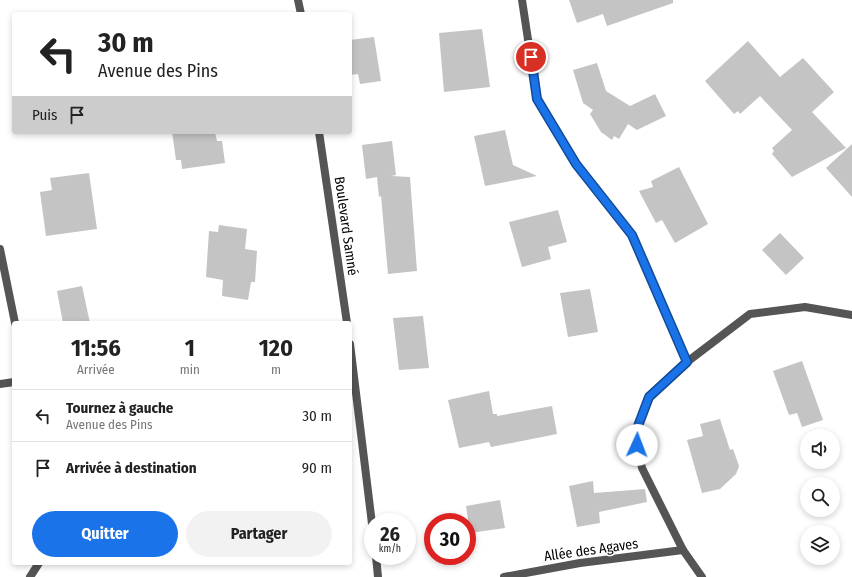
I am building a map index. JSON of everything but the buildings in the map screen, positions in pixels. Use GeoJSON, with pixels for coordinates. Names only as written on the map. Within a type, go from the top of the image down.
{"type":"FeatureCollection","features":[{"type":"Feature","properties":{"kind":"street"},"geometry":{"type":"LineString","coordinates":[[298,0],[301,12]]}},
{"type":"Feature","properties":{"kind":"street"},"geometry":{"type":"LineString","coordinates":[[522,0],[537,99],[576,164],[632,235],[687,362]]}},
{"type":"Feature","properties":{"kind":"street","name":"Boulevard Samné"},"geometry":{"type":"LineString","coordinates":[[319,134],[347,321]]}},
{"type":"Feature","properties":{"kind":"street"},"geometry":{"type":"LineString","coordinates":[[0,249],[15,321]]}},
{"type":"Feature","properties":{"kind":"street"},"geometry":{"type":"LineString","coordinates":[[702,577],[682,550],[642,468],[635,434],[649,397],[687,362],[750,314],[805,307],[852,315]]}},
{"type":"Feature","properties":{"kind":"street"},"geometry":{"type":"LineString","coordinates":[[352,360],[371,513]]}},
{"type":"Feature","properties":{"kind":"street"},"geometry":{"type":"LineString","coordinates":[[0,384],[12,382]]}},
{"type":"Feature","properties":{"kind":"street","name":"Allée des Agaves"},"geometry":{"type":"LineString","coordinates":[[504,577],[580,563],[682,550]]}},
{"type":"Feature","properties":{"kind":"street"},"geometry":{"type":"LineString","coordinates":[[30,577],[38,565]]}},
{"type":"Feature","properties":{"kind":"street"},"geometry":{"type":"LineString","coordinates":[[377,565],[378,577]]}},
{"type":"Feature","properties":{"kind":"route"},"geometry":{"type":"LineString","coordinates":[[531,57],[537,99],[576,164],[632,235],[687,362],[649,397],[635,434],[637,445]]}}]}
